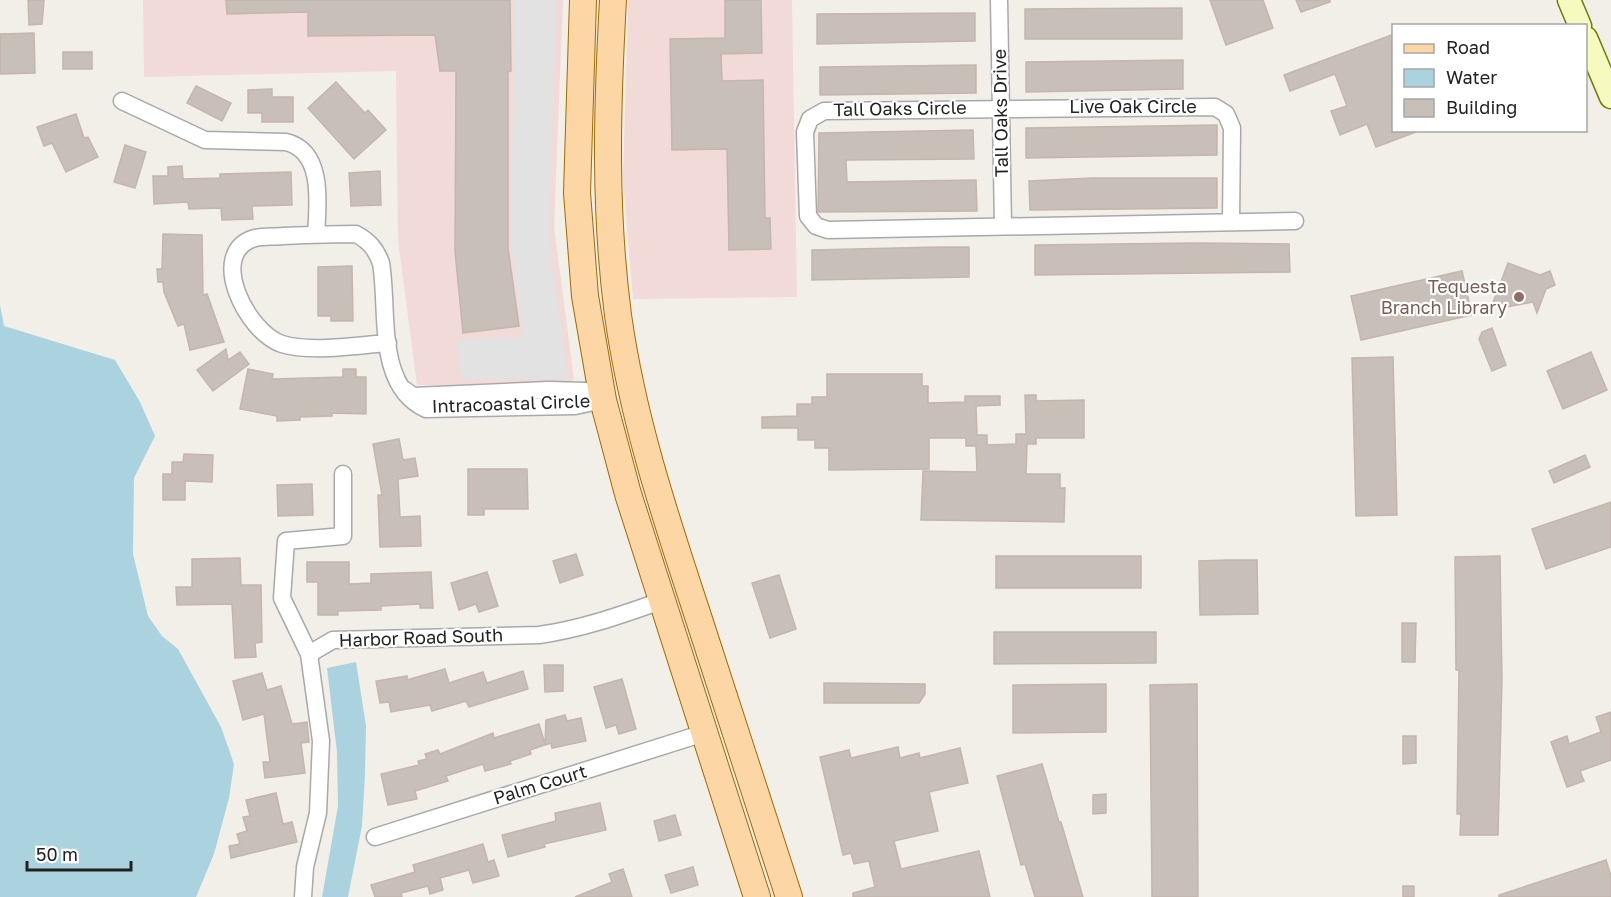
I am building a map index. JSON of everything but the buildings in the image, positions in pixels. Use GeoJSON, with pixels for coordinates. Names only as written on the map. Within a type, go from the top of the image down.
{"type":"FeatureCollection","features":[{"type":"Feature","properties":{"kind":"main road"},"geometry":{"type":"LineString","coordinates":[[583,0],[577,193],[583,276],[603,400],[628,494],[661,601],[757,897]]}},
{"type":"Feature","properties":{"kind":"main road"},"geometry":{"type":"LineString","coordinates":[[612,0],[606,154],[613,271],[627,363],[656,488],[789,897]]}},
{"type":"Feature","properties":{"kind":"main road"},"geometry":{"type":"LineString","coordinates":[[578,106],[590,140],[606,154]]}},
{"type":"Feature","properties":{"kind":"main road"},"geometry":{"type":"LineString","coordinates":[[591,336],[608,354],[627,363]]}},
{"type":"Feature","properties":{"kind":"main road"},"geometry":{"type":"LineString","coordinates":[[603,400],[620,404],[641,431]]}},
{"type":"Feature","properties":{"kind":"main road"},"geometry":{"type":"LineString","coordinates":[[689,688],[710,708],[732,722]]}},
{"type":"Feature","properties":{"kind":"main road"},"geometry":{"type":"LineString","coordinates":[[704,734],[726,747],[748,773]]}},
{"type":"Feature","properties":{"kind":"street","name":"Tall Oaks Drive"},"geometry":{"type":"LineString","coordinates":[[999,0],[1003,226]]}},
{"type":"Feature","properties":{"kind":"street"},"geometry":{"type":"LineString","coordinates":[[1569,0],[1579,24]]}},
{"type":"Feature","properties":{"kind":"street"},"geometry":{"type":"LineString","coordinates":[[1587,40],[1611,97]]}},
{"type":"Feature","properties":{"kind":"street"},"geometry":{"type":"LineString","coordinates":[[122,101],[206,140],[297,144],[306,151],[312,162],[317,208],[316,234]]}},
{"type":"Feature","properties":{"kind":"street","name":"Live Oak Circle"},"geometry":{"type":"LineString","coordinates":[[1002,108],[1215,107],[1226,114],[1233,128],[1231,221]]}},
{"type":"Feature","properties":{"kind":"street","name":"Tall Oaks Circle"},"geometry":{"type":"LineString","coordinates":[[1002,108],[824,111],[810,119],[805,132],[808,216],[816,226],[828,230],[1003,226]]}},
{"type":"Feature","properties":{"kind":"street"},"geometry":{"type":"LineString","coordinates":[[1003,226],[1295,221]]}},
{"type":"Feature","properties":{"kind":"street","name":"Intracoastal Circle"},"geometry":{"type":"LineString","coordinates":[[388,343],[294,347],[271,339],[252,322],[238,298],[233,263],[238,248],[255,238],[316,234],[356,234],[365,238],[378,254],[383,274],[388,343],[393,373],[405,389],[410,401],[426,409],[575,406],[603,400]]}},
{"type":"Feature","properties":{"kind":"street"},"geometry":{"type":"LineString","coordinates":[[303,897],[305,867],[318,813],[321,741],[309,654],[282,598],[286,541],[343,536],[343,474]]}},
{"type":"Feature","properties":{"kind":"street","name":"Harbor Road South"},"geometry":{"type":"LineString","coordinates":[[309,654],[333,640],[539,635],[563,632],[610,620],[661,601]]}},
{"type":"Feature","properties":{"kind":"street","name":"Palm Court"},"geometry":{"type":"LineString","coordinates":[[375,837],[704,734]]}},
{"type":"Feature","properties":{"kind":"shaded area"},"geometry":{"type":"Polygon","coordinates":[[[143,0],[563,0],[554,227],[574,379],[568,384],[417,385],[398,240],[396,71],[144,77],[143,0]]]}},
{"type":"Feature","properties":{"kind":"shaded area"},"geometry":{"type":"Polygon","coordinates":[[[514,0],[556,0],[549,241],[568,379],[460,379],[457,339],[523,337],[511,248],[514,0]]]}},
{"type":"Feature","properties":{"kind":"shaded area"},"geometry":{"type":"Polygon","coordinates":[[[628,0],[792,0],[797,297],[633,299],[623,180],[628,0]]]}},
{"type":"Feature","properties":{"kind":"water"},"geometry":{"type":"Polygon","coordinates":[[[0,305],[4,326],[115,360],[140,402],[155,436],[134,478],[133,554],[148,616],[162,636],[178,649],[221,727],[234,764],[229,798],[214,854],[196,897],[0,897],[0,305]]]}},
{"type":"Feature","properties":{"kind":"water"},"geometry":{"type":"Polygon","coordinates":[[[356,662],[366,726],[362,826],[348,897],[322,897],[338,806],[337,752],[327,668],[356,662]]]}},
{"type":"Feature","properties":{"kind":"place","name":"Tequesta Branch Library"},"geometry":{"type":"Point","coordinates":[1519,297]}}]}
